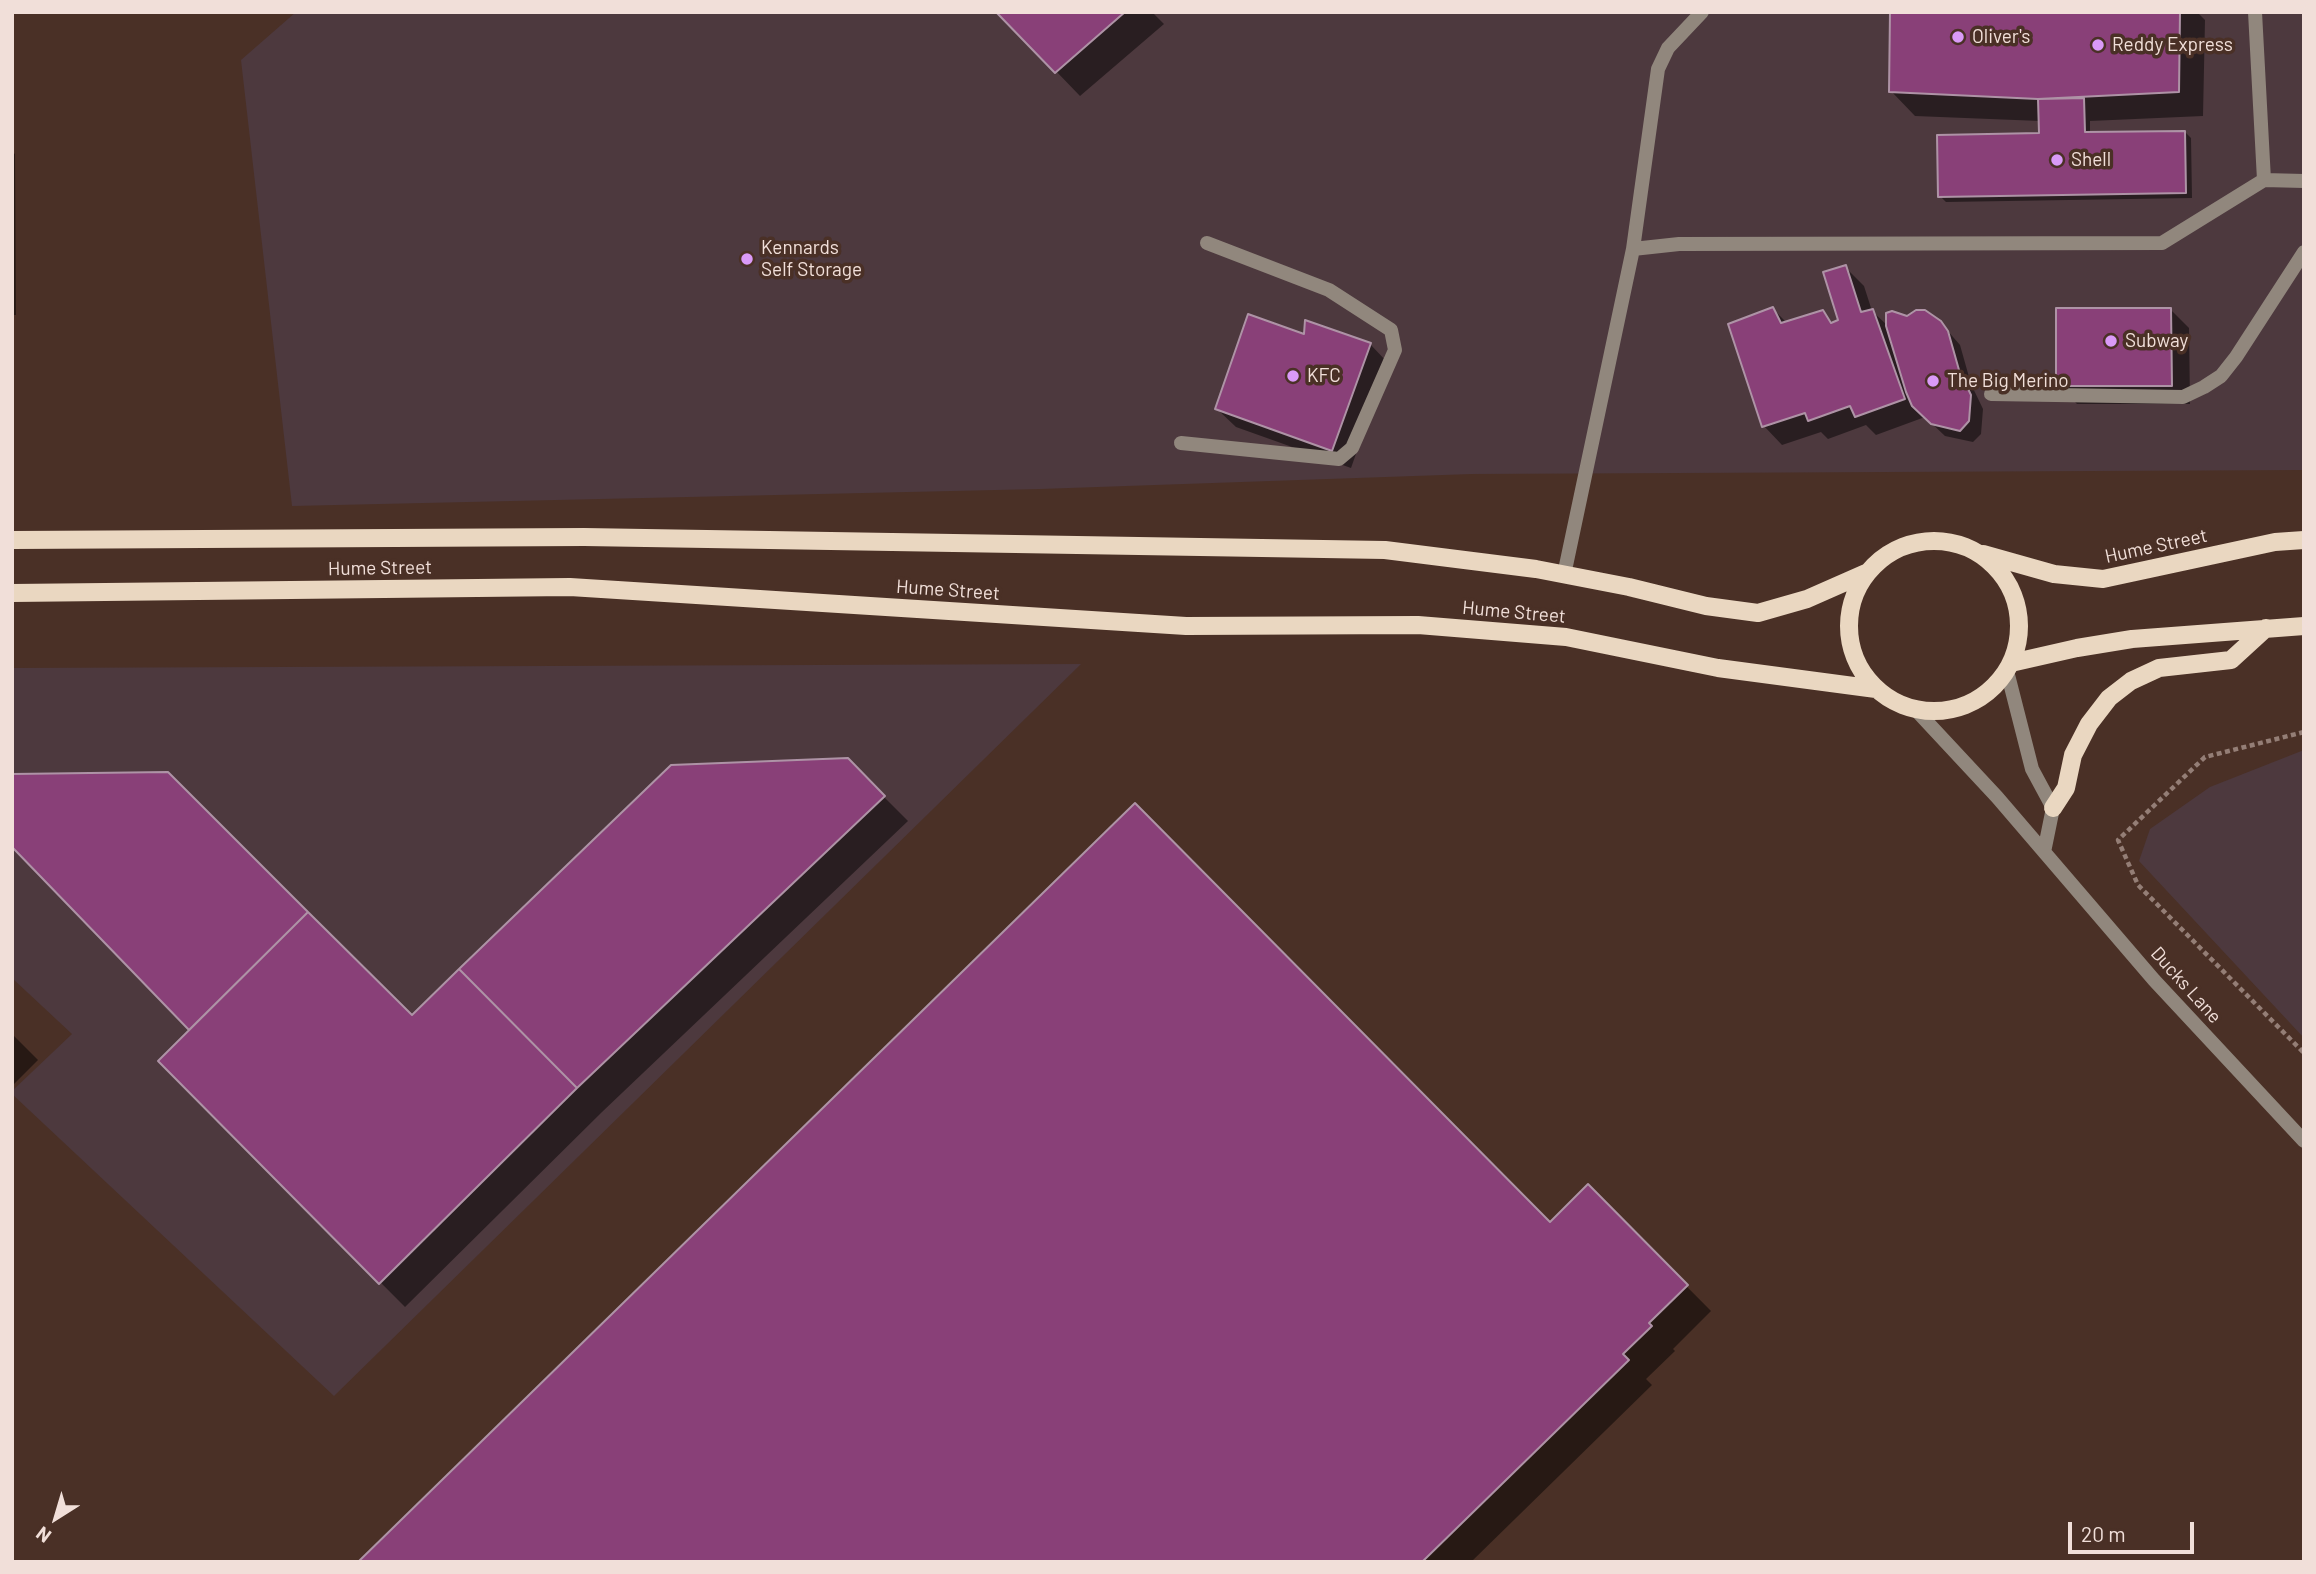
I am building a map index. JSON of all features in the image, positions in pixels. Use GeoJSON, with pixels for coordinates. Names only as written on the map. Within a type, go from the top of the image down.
{"type":"FeatureCollection","features":[{"type":"Feature","properties":{"kind":"main road","name":"Hume Street"},"geometry":{"type":"LineString","coordinates":[[12,540],[584,537],[1385,550],[1564,575],[1629,587],[1706,606],[1758,613],[1807,599],[1866,573]]}},
{"type":"Feature","properties":{"kind":"main road","name":"Hume Street"},"geometry":{"type":"LineString","coordinates":[[1976,552],[2054,574],[2103,579],[2275,542],[2304,540]]}},
{"type":"Feature","properties":{"kind":"main road"},"geometry":{"type":"LineString","coordinates":[[1917,542],[1947,542],[1976,552],[1994,566],[2008,584],[2017,605],[2020,628],[2016,650],[2009,667],[1990,691],[1967,705],[1942,711],[1915,709],[1876,690],[1860,669],[1850,646],[1848,620],[1853,595],[1866,573],[1889,553],[1917,542]]}},
{"type":"Feature","properties":{"kind":"main road","name":"Hume Street"},"geometry":{"type":"LineString","coordinates":[[12,593],[570,587],[1186,626],[1418,625],[1566,637],[1718,668],[1876,690]]}},
{"type":"Feature","properties":{"kind":"main road"},"geometry":{"type":"LineString","coordinates":[[2009,667],[2077,648],[2132,639],[2304,626]]}},
{"type":"Feature","properties":{"kind":"main road"},"geometry":{"type":"LineString","coordinates":[[2053,808],[2066,788],[2073,755],[2089,724],[2109,698],[2131,681],[2159,667],[2231,660],[2266,628]]}},
{"type":"Feature","properties":{"kind":"street"},"geometry":{"type":"LineString","coordinates":[[1564,575],[1633,249],[1658,69],[1668,48],[1702,12]]}},
{"type":"Feature","properties":{"kind":"street"},"geometry":{"type":"LineString","coordinates":[[2255,12],[2264,180]]}},
{"type":"Feature","properties":{"kind":"street"},"geometry":{"type":"LineString","coordinates":[[1633,249],[1693,244],[2162,243],[2264,180],[2304,181]]}},
{"type":"Feature","properties":{"kind":"street"},"geometry":{"type":"LineString","coordinates":[[1181,443],[1339,459],[1352,449],[1395,350],[1391,330],[1329,290],[1207,243]]}},
{"type":"Feature","properties":{"kind":"street"},"geometry":{"type":"LineString","coordinates":[[1991,394],[2182,397],[2221,376],[2304,252]]}},
{"type":"Feature","properties":{"kind":"street"},"geometry":{"type":"LineString","coordinates":[[2009,667],[2032,769],[2053,808],[2044,852]]}},
{"type":"Feature","properties":{"kind":"street","name":"Ducks Lane"},"geometry":{"type":"LineString","coordinates":[[1915,709],[1997,797],[2154,981],[2304,1140]]}},
{"type":"Feature","properties":{"kind":"path"},"geometry":{"type":"LineString","coordinates":[[2304,732],[2205,757],[2118,841],[2138,885],[2304,1054]]}},
{"type":"Feature","properties":{"kind":"shaded area"},"geometry":{"type":"Polygon","coordinates":[[[296,12],[2304,12],[2304,470],[1472,474],[1040,489],[292,506],[241,60],[296,12]]]}},
{"type":"Feature","properties":{"kind":"shaded area"},"geometry":{"type":"Polygon","coordinates":[[[1081,664],[334,1396],[12,1094],[12,1091],[72,1034],[12,978],[12,668],[1081,664]]]}},
{"type":"Feature","properties":{"kind":"shaded area"},"geometry":{"type":"Polygon","coordinates":[[[2304,750],[2304,1038],[2139,861],[2150,829],[2210,787],[2304,750]]]}},
{"type":"Feature","properties":{"kind":"building"},"geometry":{"type":"Polygon","coordinates":[[[996,12],[1125,12],[1055,73],[996,12]]]}},
{"type":"Feature","properties":{"kind":"building"},"geometry":{"type":"Polygon","coordinates":[[[1890,12],[2180,12],[2179,92],[2038,99],[1889,92],[1890,12]]]}},
{"type":"Feature","properties":{"kind":"building"},"geometry":{"type":"Polygon","coordinates":[[[2084,98],[2085,132],[2185,131],[2186,193],[1938,197],[1937,135],[2039,133],[2038,99],[2084,98]]]}},
{"type":"Feature","properties":{"kind":"building"},"geometry":{"type":"Polygon","coordinates":[[[1846,265],[1861,312],[1873,309],[1905,399],[1855,417],[1850,406],[1808,421],[1805,413],[1762,427],[1728,324],[1773,307],[1781,323],[1823,310],[1831,323],[1838,320],[1823,272],[1846,265]]]}},
{"type":"Feature","properties":{"kind":"building"},"geometry":{"type":"Polygon","coordinates":[[[2056,308],[2171,308],[2172,386],[2056,386],[2056,308]]]}},
{"type":"Feature","properties":{"kind":"building","name":"The Big Merino"},"geometry":{"type":"Polygon","coordinates":[[[1916,310],[1925,310],[1941,321],[1948,331],[1959,370],[1971,395],[1969,421],[1960,431],[1931,424],[1912,406],[1906,392],[1886,326],[1886,313],[1892,311],[1907,316],[1916,310]]]}},
{"type":"Feature","properties":{"kind":"building","name":"KFC"},"geometry":{"type":"Polygon","coordinates":[[[1248,314],[1304,334],[1305,320],[1371,343],[1332,451],[1215,409],[1248,314]]]}},
{"type":"Feature","properties":{"kind":"building"},"geometry":{"type":"Polygon","coordinates":[[[848,758],[885,796],[577,1088],[459,969],[671,765],[848,758]]]}},
{"type":"Feature","properties":{"kind":"building"},"geometry":{"type":"Polygon","coordinates":[[[168,772],[308,912],[189,1030],[12,847],[12,774],[168,772]]]}},
{"type":"Feature","properties":{"kind":"building"},"geometry":{"type":"Polygon","coordinates":[[[1135,803],[1550,1222],[1588,1184],[1688,1285],[1649,1323],[1652,1326],[1623,1354],[1629,1360],[1422,1562],[358,1562],[1135,803]]]}},
{"type":"Feature","properties":{"kind":"building"},"geometry":{"type":"Polygon","coordinates":[[[308,912],[412,1015],[459,969],[577,1088],[379,1284],[158,1061],[308,912]]]}},
{"type":"Feature","properties":{"kind":"place","name":"Oliver's"},"geometry":{"type":"Point","coordinates":[1958,37]}},
{"type":"Feature","properties":{"kind":"place","name":"Reddy Express"},"geometry":{"type":"Point","coordinates":[2098,45]}},
{"type":"Feature","properties":{"kind":"place","name":"Shell"},"geometry":{"type":"Point","coordinates":[2057,160]}},
{"type":"Feature","properties":{"kind":"place","name":"Kennards Self Storage"},"geometry":{"type":"Point","coordinates":[747,259]}},
{"type":"Feature","properties":{"kind":"place","name":"Subway"},"geometry":{"type":"Point","coordinates":[2111,341]}},
{"type":"Feature","properties":{"kind":"place","name":"KFC"},"geometry":{"type":"Point","coordinates":[1293,376]}},
{"type":"Feature","properties":{"kind":"place","name":"The Big Merino"},"geometry":{"type":"Point","coordinates":[1933,381]}}]}
